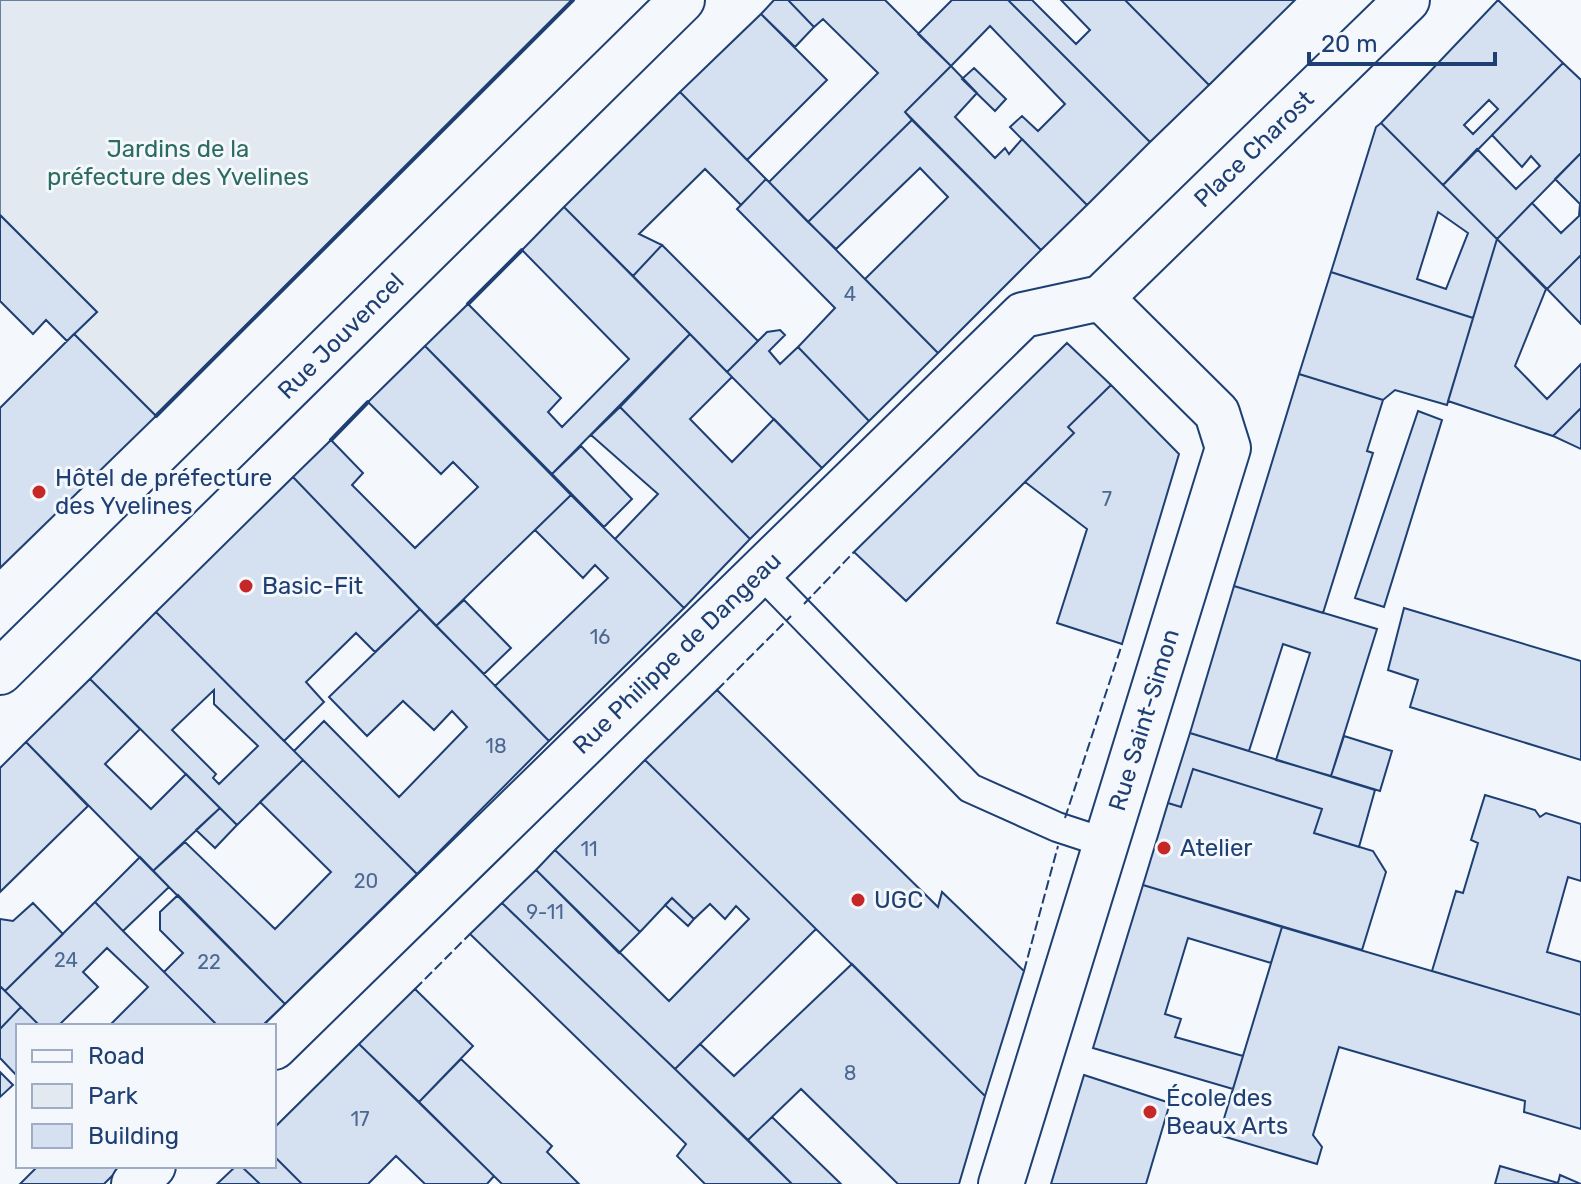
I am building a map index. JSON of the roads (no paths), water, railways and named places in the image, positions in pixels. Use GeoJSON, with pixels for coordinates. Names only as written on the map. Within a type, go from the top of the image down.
{"type":"FeatureCollection","features":[{"type":"Feature","properties":{"kind":"street","name":"Rue Jouvencel"},"geometry":{"type":"LineString","coordinates":[[1,669],[682,0]]}},
{"type":"Feature","properties":{"kind":"street","name":"Place Charost"},"geometry":{"type":"LineString","coordinates":[[1101,298],[1407,0]]}},
{"type":"Feature","properties":{"kind":"street","name":"Rue Philippe de Dangeau"},"geometry":{"type":"LineString","coordinates":[[276,1045],[1023,315],[1101,298]]}},
{"type":"Feature","properties":{"kind":"street","name":"Rue Saint-Simon"},"geometry":{"type":"LineString","coordinates":[[1001,1184],[1228,448],[1217,413],[1101,298]]}},
{"type":"Feature","properties":{"kind":"street"},"geometry":{"type":"LineString","coordinates":[[134,1184],[151,1168]]}},
{"type":"Feature","properties":{"kind":"lane"},"geometry":{"type":"LineString","coordinates":[[760,572],[970,788],[1057,827],[1106,843]]}},
{"type":"Feature","properties":{"kind":"place","name":"Hôtel de préfecture des Yvelines"},"geometry":{"type":"Point","coordinates":[39,492]}},
{"type":"Feature","properties":{"kind":"place","name":"Basic-Fit"},"geometry":{"type":"Point","coordinates":[246,586]}},
{"type":"Feature","properties":{"kind":"place","name":"Atelier"},"geometry":{"type":"Point","coordinates":[1164,848]}},
{"type":"Feature","properties":{"kind":"place","name":"UGC"},"geometry":{"type":"Point","coordinates":[858,900]}},
{"type":"Feature","properties":{"kind":"place","name":"École des Beaux Arts"},"geometry":{"type":"Point","coordinates":[1150,1112]}},
{"type":"Feature","properties":{"kind":"park label","name":"Jardins de la préfecture des Yvelines"},"geometry":{"type":"Point","coordinates":[178,163]}}]}
